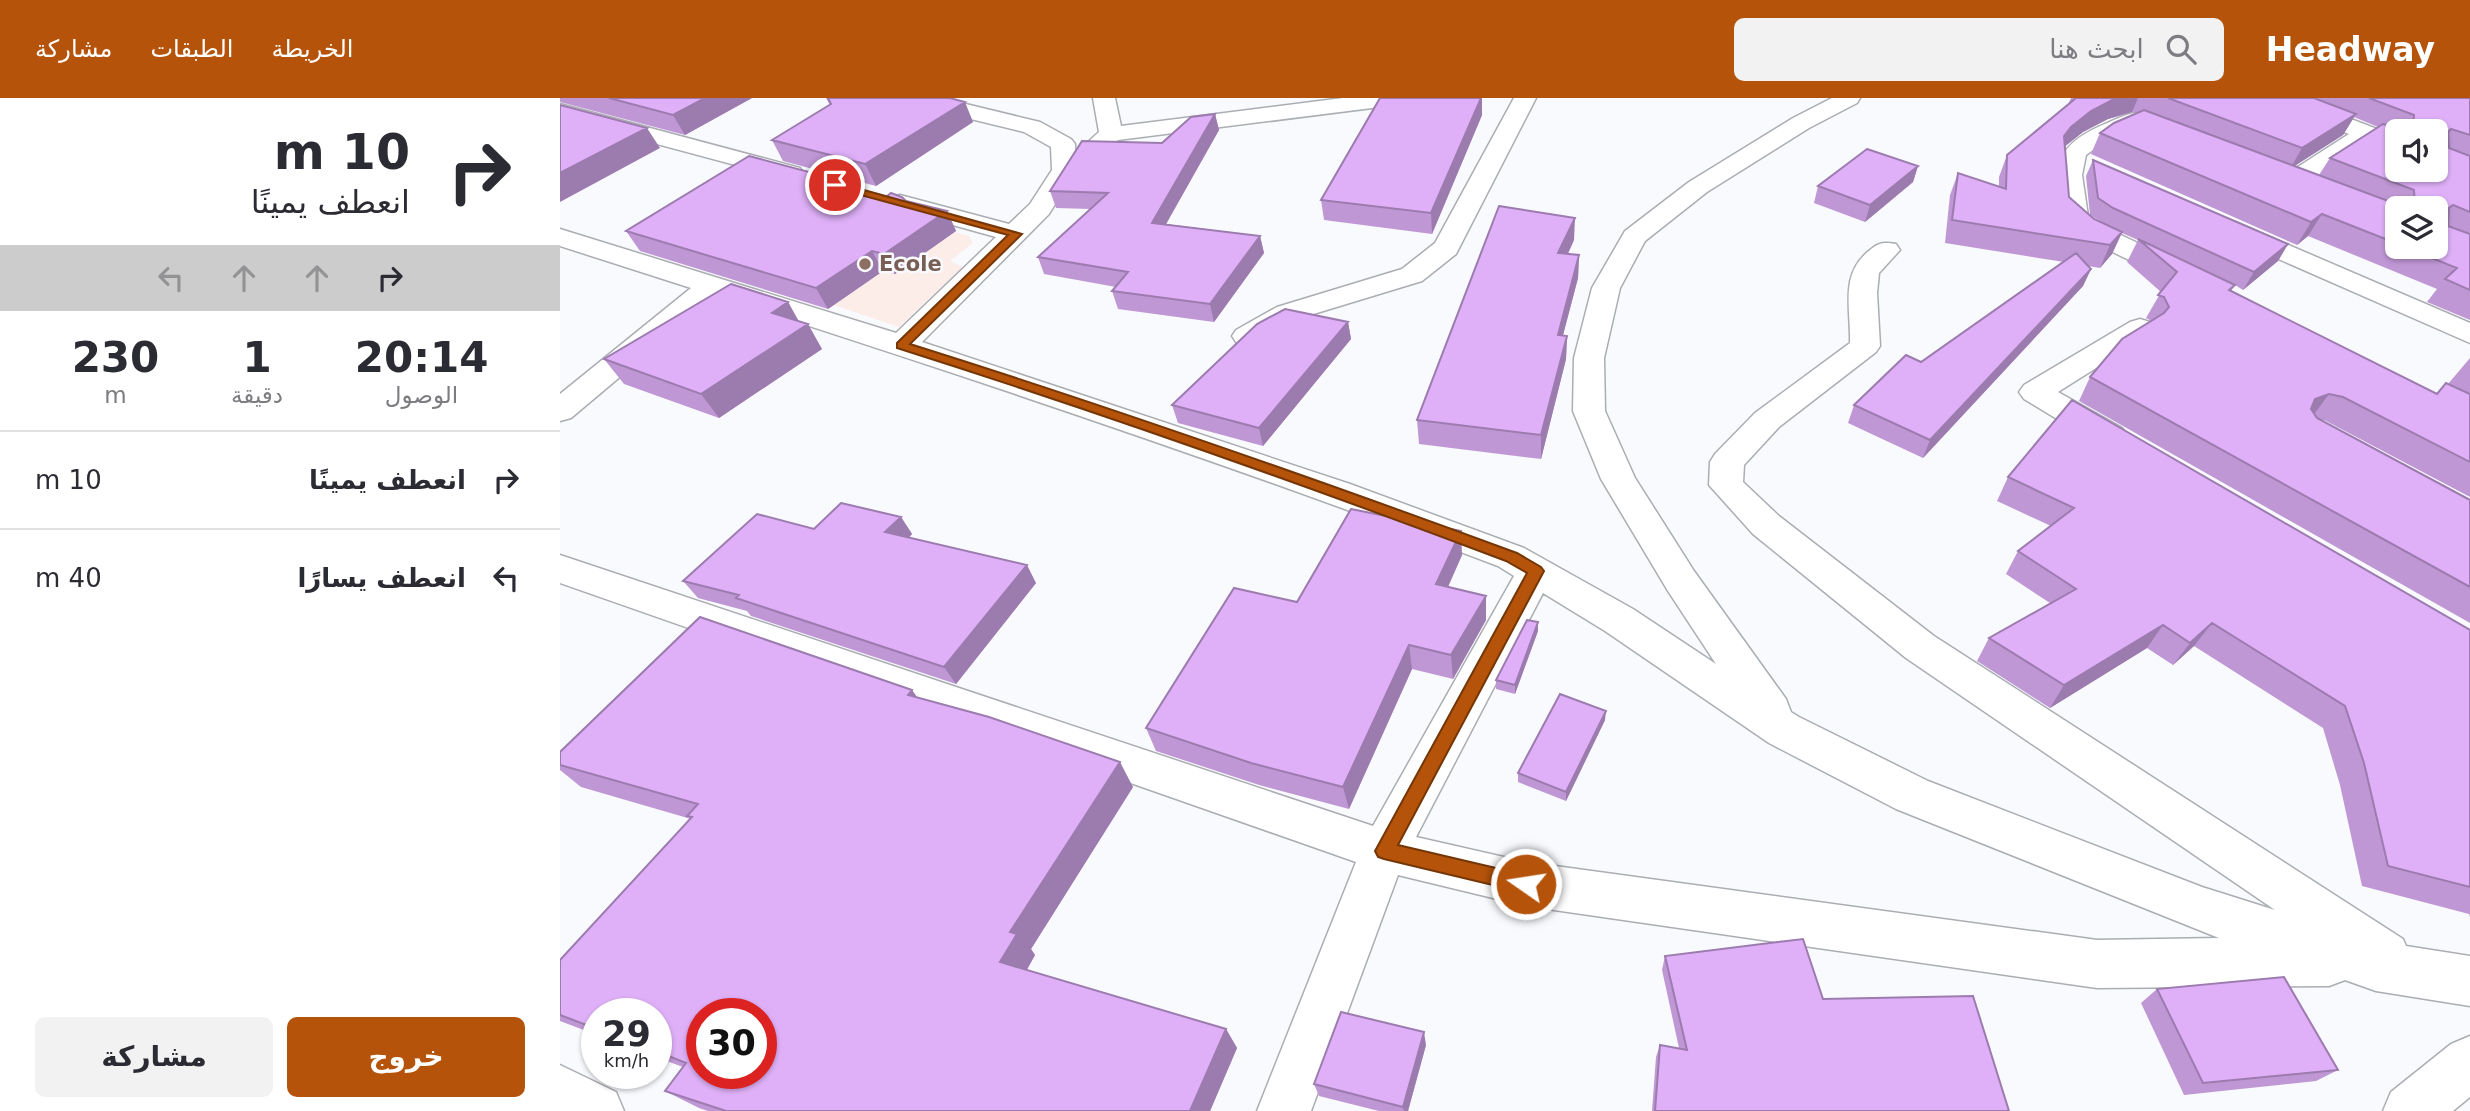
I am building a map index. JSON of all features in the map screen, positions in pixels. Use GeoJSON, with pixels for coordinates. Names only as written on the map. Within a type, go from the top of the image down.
{"type":"FeatureCollection","features":[{"type":"Feature","properties":{"kind":"street"},"geometry":{"type":"LineString","coordinates":[[901,345],[1040,209],[1064,170],[1063,144],[1032,127],[913,98]]}},
{"type":"Feature","properties":{"kind":"street"},"geometry":{"type":"LineString","coordinates":[[1104,98],[1111,134]]}},
{"type":"Feature","properties":{"kind":"street"},"geometry":{"type":"LineString","coordinates":[[1064,161],[1093,148],[1111,134],[1396,98]]}},
{"type":"Feature","properties":{"kind":"street"},"geometry":{"type":"LineString","coordinates":[[1228,353],[1248,334],[1287,313],[1412,275],[1446,248],[1525,98]]}},
{"type":"Feature","properties":{"kind":"street"},"geometry":{"type":"LineString","coordinates":[[1784,730],[1681,582],[1618,479],[1589,411],[1589,358],[1606,288],[1634,237],[1698,187],[1801,122],[1849,98]]}},
{"type":"Feature","properties":{"kind":"street"},"geometry":{"type":"LineString","coordinates":[[2276,98],[2385,140]]}},
{"type":"Feature","properties":{"kind":"street"},"geometry":{"type":"LineString","coordinates":[[560,111],[820,181]]}},
{"type":"Feature","properties":{"kind":"street"},"geometry":{"type":"LineString","coordinates":[[2171,135],[2134,120],[2079,145],[2070,157],[2069,180],[2075,219],[2095,233],[2207,287]]}},
{"type":"Feature","properties":{"kind":"street"},"geometry":{"type":"LineString","coordinates":[[2291,182],[2367,134]]}},
{"type":"Feature","properties":{"kind":"street"},"geometry":{"type":"LineString","coordinates":[[2070,157],[2095,168]]}},
{"type":"Feature","properties":{"kind":"street"},"geometry":{"type":"LineString","coordinates":[[872,195],[1016,234]]}},
{"type":"Feature","properties":{"kind":"street"},"geometry":{"type":"LineString","coordinates":[[2208,218],[2470,334]]}},
{"type":"Feature","properties":{"kind":"street"},"geometry":{"type":"LineString","coordinates":[[560,237],[901,345],[1160,418],[1511,557],[1619,620],[1784,730],[1912,795],[2202,909],[2360,962],[2470,981]]}},
{"type":"Feature","properties":{"kind":"street"},"geometry":{"type":"LineString","coordinates":[[1885,250],[1869,265],[1861,288],[1867,324],[1865,346],[1767,420],[1727,462],[1726,485],[1766,525],[1920,647],[2410,972]]}},
{"type":"Feature","properties":{"kind":"street"},"geometry":{"type":"LineString","coordinates":[[560,411],[711,285]]}},
{"type":"Feature","properties":{"kind":"street"},"geometry":{"type":"LineString","coordinates":[[2131,449],[2035,393],[2140,328]]}},
{"type":"Feature","properties":{"kind":"street"},"geometry":{"type":"LineString","coordinates":[[560,569],[1384,851],[1526,884],[2097,964],[2360,962]]}},
{"type":"Feature","properties":{"kind":"street"},"geometry":{"type":"LineString","coordinates":[[1284,1111],[1384,851],[1536,571]]}},
{"type":"Feature","properties":{"kind":"street"},"geometry":{"type":"LineString","coordinates":[[2410,1111],[2470,1063]]}},
{"type":"Feature","properties":{"kind":"street"},"geometry":{"type":"LineString","coordinates":[[560,1092],[597,1111]]}},
{"type":"Feature","properties":{"kind":"shaded area","name":"Ecole"},"geometry":{"type":"Polygon","coordinates":[[[821,196],[969,236],[973,243],[950,261],[963,267],[899,327],[753,278],[821,196]]]}},
{"type":"Feature","properties":{"kind":"building"},"geometry":{"type":"Polygon","coordinates":[[[609,98],[705,98],[673,115],[609,98]]]}},
{"type":"Feature","properties":{"kind":"building"},"geometry":{"type":"Polygon","coordinates":[[[828,98],[950,98],[965,102],[865,164],[772,140],[831,104],[828,98]]]}},
{"type":"Feature","properties":{"kind":"building"},"geometry":{"type":"Polygon","coordinates":[[[1380,98],[1481,98],[1431,213],[1321,200],[1380,98]]]}},
{"type":"Feature","properties":{"kind":"building"},"geometry":{"type":"Polygon","coordinates":[[[2076,98],[2116,98],[2091,111],[2064,136],[2069,197],[2094,219],[2122,232],[2110,245],[1952,220],[1958,173],[2006,189],[2007,155],[2076,98]]]}},
{"type":"Feature","properties":{"kind":"building"},"geometry":{"type":"Polygon","coordinates":[[[2168,98],[2314,98],[2356,114],[2302,148],[2168,98]]]}},
{"type":"Feature","properties":{"kind":"building"},"geometry":{"type":"Polygon","coordinates":[[[2369,98],[2470,98],[2470,135],[2451,129],[2448,132],[2448,119],[2414,119],[2414,115],[2369,98]]]}},
{"type":"Feature","properties":{"kind":"building"},"geometry":{"type":"Polygon","coordinates":[[[560,105],[647,128],[560,173],[560,105]]]}},
{"type":"Feature","properties":{"kind":"building"},"geometry":{"type":"Polygon","coordinates":[[[2144,110],[2385,200],[2385,239],[2322,214],[2311,222],[2100,133],[2114,123],[2144,110]]]}},
{"type":"Feature","properties":{"kind":"building"},"geometry":{"type":"Polygon","coordinates":[[[1215,114],[1152,223],[1260,236],[1210,304],[1112,291],[1128,272],[1038,257],[1108,193],[1050,191],[1082,141],[1162,143],[1191,117],[1215,114]]]}},
{"type":"Feature","properties":{"kind":"building"},"geometry":{"type":"Polygon","coordinates":[[[2383,124],[2385,179],[2330,158],[2383,124]]]}},
{"type":"Feature","properties":{"kind":"building"},"geometry":{"type":"Polygon","coordinates":[[[2448,132],[2449,148],[2470,156],[2470,212],[2453,205],[2449,208],[2448,226],[2448,196],[2414,196],[2414,190],[2393,182],[2448,182],[2448,132]]]}},
{"type":"Feature","properties":{"kind":"building"},"geometry":{"type":"Polygon","coordinates":[[[1867,149],[1918,166],[1870,205],[1818,186],[1867,149]]]}},
{"type":"Feature","properties":{"kind":"building"},"geometry":{"type":"Polygon","coordinates":[[[749,156],[843,181],[836,185],[886,197],[891,193],[906,201],[947,211],[884,254],[872,251],[816,288],[626,231],[749,156]]]}},
{"type":"Feature","properties":{"kind":"building"},"geometry":{"type":"Polygon","coordinates":[[[2093,160],[2288,244],[2254,272],[2113,208],[2098,198],[2093,160]]]}},
{"type":"Feature","properties":{"kind":"building"},"geometry":{"type":"Polygon","coordinates":[[[1499,206],[1575,218],[1558,253],[1579,255],[1558,335],[1567,336],[1541,435],[1417,420],[1499,206]]]}},
{"type":"Feature","properties":{"kind":"building"},"geometry":{"type":"Polygon","coordinates":[[[2448,226],[2470,234],[2470,290],[2445,279],[2457,268],[2434,259],[2448,259],[2448,226]]]}},
{"type":"Feature","properties":{"kind":"building"},"geometry":{"type":"Polygon","coordinates":[[[2138,239],[2235,285],[2229,290],[2437,394],[2446,383],[2470,394],[2470,462],[2343,397],[2329,394],[2315,399],[2311,409],[2317,418],[2470,500],[2470,587],[2090,377],[2122,339],[2164,313],[2169,307],[2164,297],[2158,295],[2177,272],[2138,239]]]}},
{"type":"Feature","properties":{"kind":"building"},"geometry":{"type":"Polygon","coordinates":[[[2076,253],[2091,269],[1930,440],[1854,405],[1906,355],[1921,362],[2076,253]]]}},
{"type":"Feature","properties":{"kind":"building"},"geometry":{"type":"Polygon","coordinates":[[[731,284],[788,302],[772,313],[808,324],[701,394],[604,359],[731,284]]]}},
{"type":"Feature","properties":{"kind":"building"},"geometry":{"type":"Polygon","coordinates":[[[1285,309],[1348,322],[1259,428],[1172,405],[1257,324],[1285,309]]]}},
{"type":"Feature","properties":{"kind":"building"},"geometry":{"type":"Polygon","coordinates":[[[2072,400],[2470,630],[2470,887],[2388,866],[2364,763],[2345,706],[2212,623],[2190,643],[2163,625],[2064,685],[1989,638],[2076,589],[2018,551],[2074,508],[2008,477],[2072,400]]]}},
{"type":"Feature","properties":{"kind":"building"},"geometry":{"type":"Polygon","coordinates":[[[841,503],[901,517],[885,532],[1027,565],[944,667],[736,598],[739,595],[683,581],[757,514],[814,529],[841,503]]]}},
{"type":"Feature","properties":{"kind":"building"},"geometry":{"type":"Polygon","coordinates":[[[1351,509],[1461,531],[1436,584],[1486,596],[1451,655],[1409,645],[1343,787],[1251,763],[1146,728],[1234,588],[1297,602],[1351,509]]]}},
{"type":"Feature","properties":{"kind":"building"},"geometry":{"type":"Polygon","coordinates":[[[700,617],[912,690],[908,695],[989,717],[1120,762],[1010,932],[1017,934],[1000,962],[1226,1029],[1190,1111],[726,1111],[665,1091],[672,1089],[672,1082],[686,1063],[672,1057],[672,998],[581,998],[581,1023],[560,1015],[560,960],[692,817],[687,816],[698,804],[560,765],[560,752],[700,617]]]}},
{"type":"Feature","properties":{"kind":"building"},"geometry":{"type":"Polygon","coordinates":[[[1527,620],[1538,622],[1515,685],[1496,680],[1527,620]]]}},
{"type":"Feature","properties":{"kind":"building"},"geometry":{"type":"Polygon","coordinates":[[[1560,694],[1606,711],[1566,792],[1518,773],[1560,694]]]}},
{"type":"Feature","properties":{"kind":"building"},"geometry":{"type":"Polygon","coordinates":[[[1803,939],[1823,999],[1973,996],[2009,1111],[1655,1111],[1660,1045],[1687,1050],[1665,956],[1803,939]]]}},
{"type":"Feature","properties":{"kind":"building"},"geometry":{"type":"Polygon","coordinates":[[[2284,977],[2338,1070],[2203,1083],[2157,989],[2284,977]]]}},
{"type":"Feature","properties":{"kind":"building"},"geometry":{"type":"Polygon","coordinates":[[[1341,1012],[1424,1032],[1403,1107],[1314,1084],[1341,1012]]]}},
{"type":"Feature","properties":{"kind":"place","name":"Ecole"},"geometry":{"type":"Point","coordinates":[865,264]}},
{"type":"Feature","properties":{"kind":"route"},"geometry":{"type":"LineString","coordinates":[[835,185],[1016,234],[901,345],[1015,381],[1338,492],[1511,557],[1536,571],[1384,851],[1526,884]]}}]}
